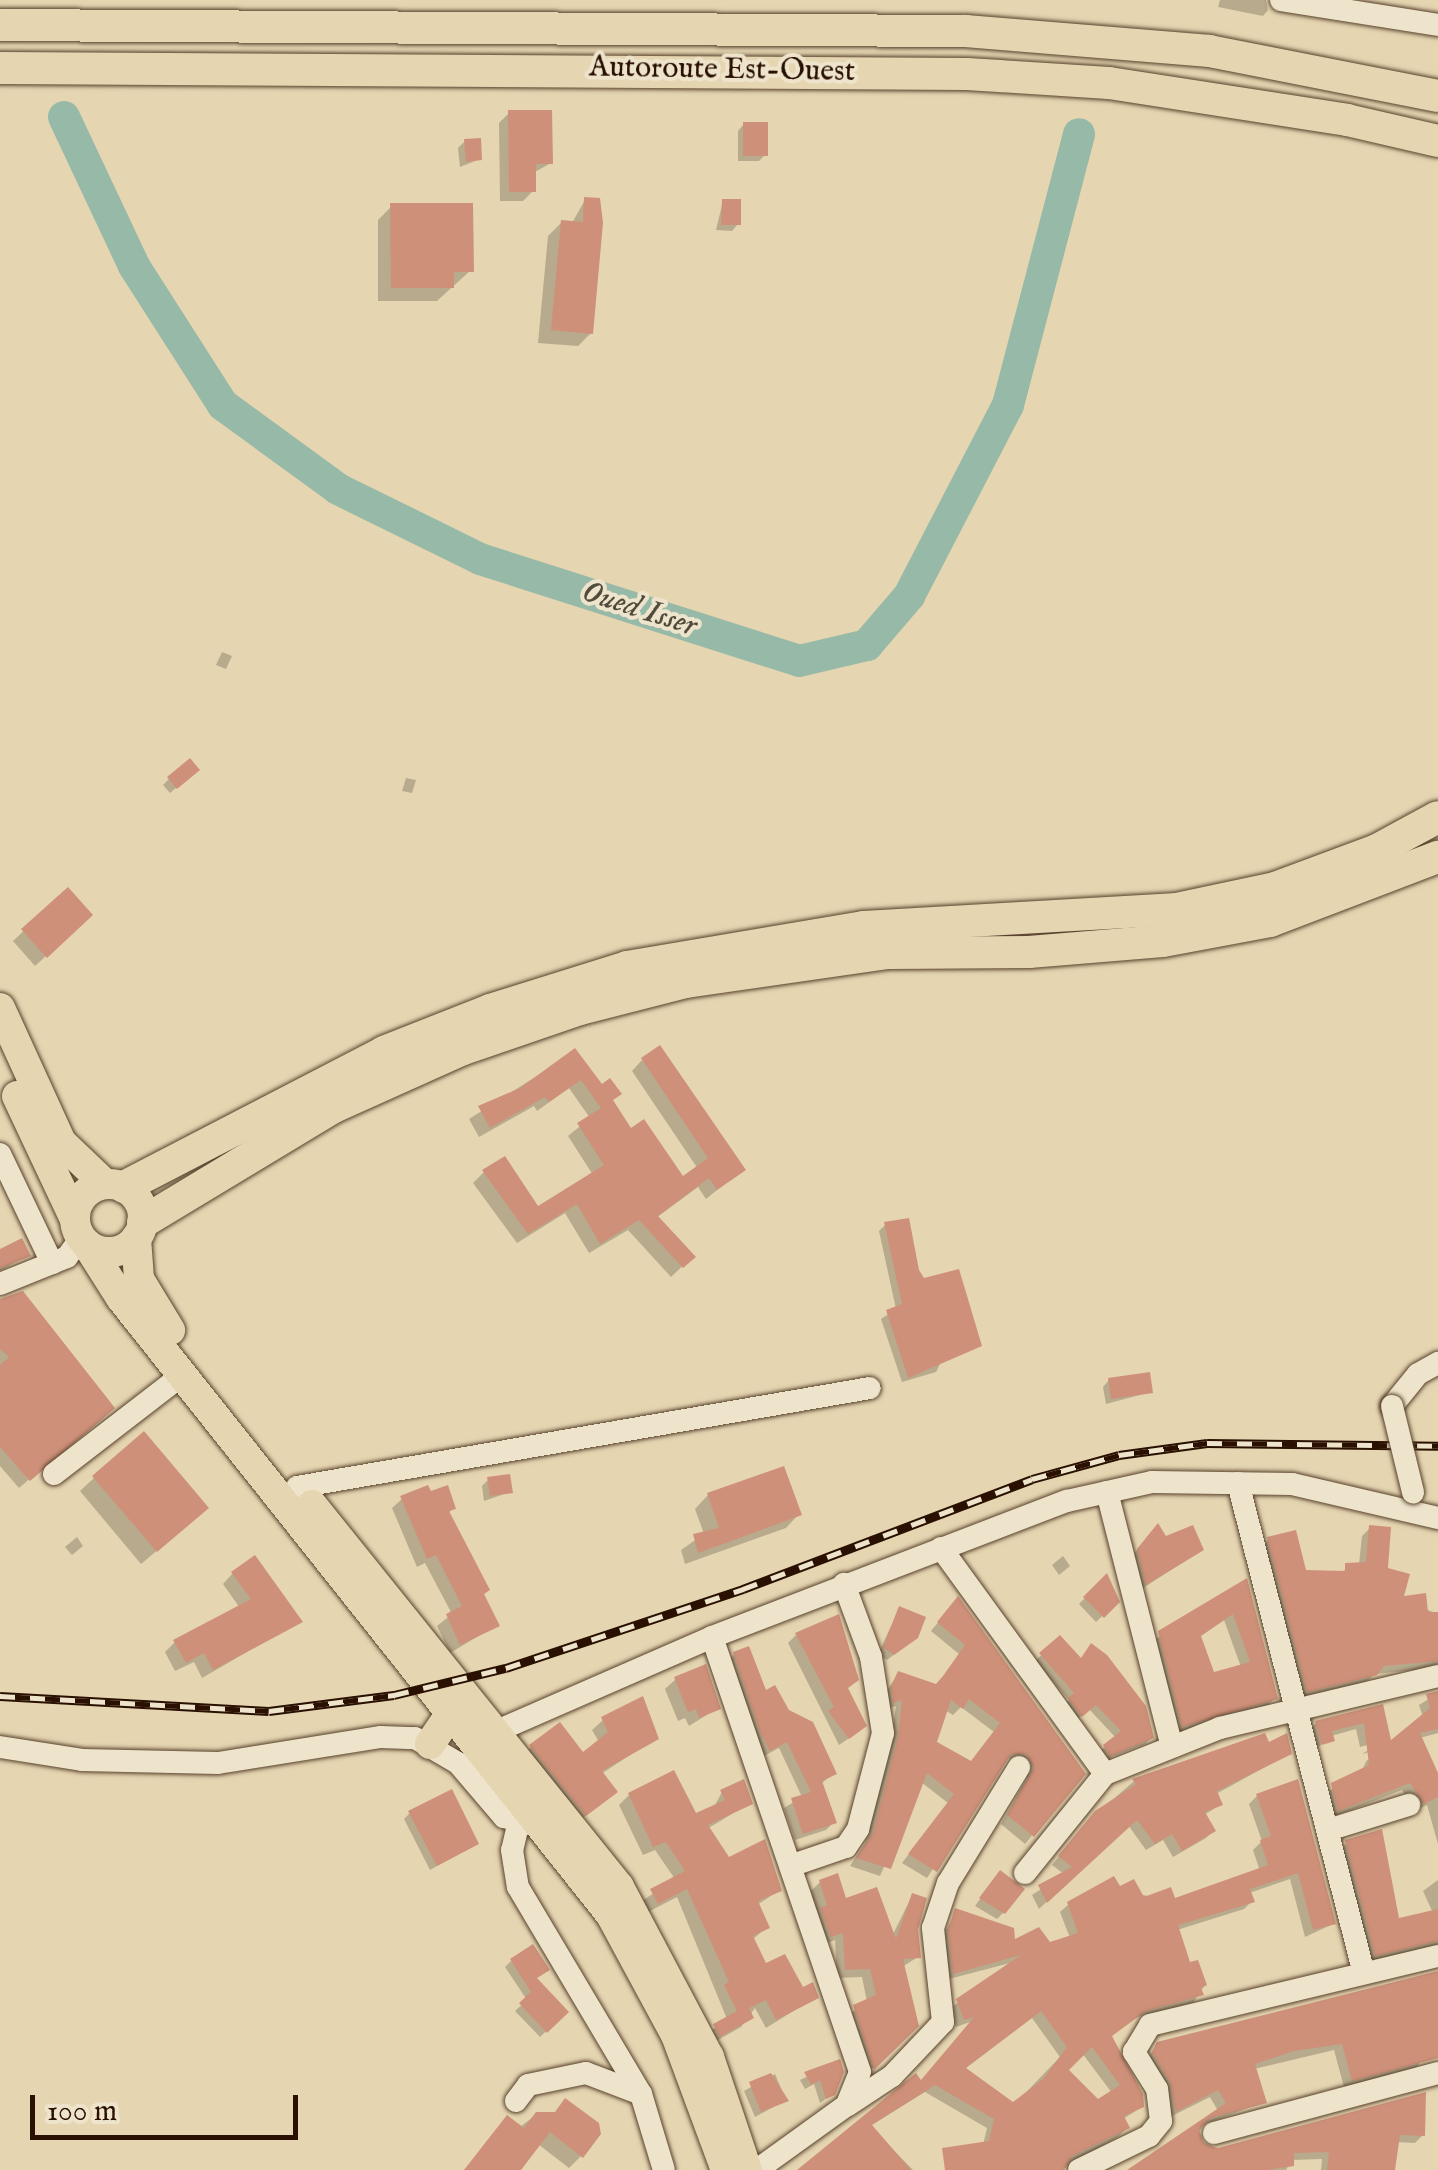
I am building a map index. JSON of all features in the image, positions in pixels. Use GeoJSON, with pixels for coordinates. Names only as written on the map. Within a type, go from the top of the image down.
{"type":"FeatureCollection","features":[{"type":"Feature","properties":{"kind":"highway","name":"Autoroute Est-Ouest"},"geometry":{"type":"LineString","coordinates":[[0,25],[196,22],[966,30],[1210,51],[1438,96]]}},
{"type":"Feature","properties":{"kind":"highway","name":"Autoroute Est-Ouest"},"geometry":{"type":"LineString","coordinates":[[0,68],[966,74],[1109,83],[1347,120],[1429,141]]}},
{"type":"Feature","properties":{"kind":"highway"},"geometry":{"type":"LineString","coordinates":[[140,1230],[179,1180],[384,1052],[490,1010],[627,967],[864,928],[1177,909],[1275,888],[1377,850],[1438,817]]}},
{"type":"Feature","properties":{"kind":"highway"},"geometry":{"type":"LineString","coordinates":[[114,1185],[179,1180],[464,1050],[580,1009],[686,982],[888,953],[1029,952],[1163,941],[1270,920],[1438,857]]}},
{"type":"Feature","properties":{"kind":"main road"},"geometry":{"type":"LineString","coordinates":[[0,1008],[55,1131],[76,1161],[137,1198],[140,1279],[154,1309],[648,1932],[710,2057],[747,2170]]}},
{"type":"Feature","properties":{"kind":"main road"},"geometry":{"type":"LineString","coordinates":[[0,1057],[81,1234],[182,1374],[453,1710],[488,1734],[645,1973],[698,2088],[726,2170]]}},
{"type":"Feature","properties":{"kind":"main road"},"geometry":{"type":"LineString","coordinates":[[55,1131],[100,1164],[179,1180],[151,1254],[154,1309]]}},
{"type":"Feature","properties":{"kind":"main road"},"geometry":{"type":"LineString","coordinates":[[81,1234],[87,1191],[114,1185]]}},
{"type":"Feature","properties":{"kind":"main road"},"geometry":{"type":"LineString","coordinates":[[81,1234],[108,1252],[140,1230]]}},
{"type":"Feature","properties":{"kind":"main road"},"geometry":{"type":"LineString","coordinates":[[430,1744],[453,1710]]}},
{"type":"Feature","properties":{"kind":"street"},"geometry":{"type":"LineString","coordinates":[[1281,0],[1438,25]]}},
{"type":"Feature","properties":{"kind":"street"},"geometry":{"type":"LineString","coordinates":[[0,1154],[52,1263]]}},
{"type":"Feature","properties":{"kind":"street"},"geometry":{"type":"LineString","coordinates":[[0,1284],[66,1257],[81,1234]]}},
{"type":"Feature","properties":{"kind":"street"},"geometry":{"type":"LineString","coordinates":[[488,1734],[844,1584],[1107,1492],[1152,1482],[1292,1484],[1422,1508],[1392,1406],[1410,1382],[1438,1363]]}},
{"type":"Feature","properties":{"kind":"street"},"geometry":{"type":"LineString","coordinates":[[54,1474],[182,1374]]}},
{"type":"Feature","properties":{"kind":"street"},"geometry":{"type":"LineString","coordinates":[[297,1487],[870,1388]]}},
{"type":"Feature","properties":{"kind":"street"},"geometry":{"type":"LineString","coordinates":[[1238,1483],[1362,1970]]}},
{"type":"Feature","properties":{"kind":"street"},"geometry":{"type":"LineString","coordinates":[[1107,1492],[1171,1743]]}},
{"type":"Feature","properties":{"kind":"street"},"geometry":{"type":"LineString","coordinates":[[942,1548],[1105,1774]]}},
{"type":"Feature","properties":{"kind":"street"},"geometry":{"type":"LineString","coordinates":[[794,1865],[846,1847],[858,1830],[884,1733],[871,1658],[844,1584]]}},
{"type":"Feature","properties":{"kind":"street"},"geometry":{"type":"LineString","coordinates":[[712,1637],[794,1865],[860,2072],[847,2105]]}},
{"type":"Feature","properties":{"kind":"street"},"geometry":{"type":"LineString","coordinates":[[1025,1873],[1105,1774],[1171,1743],[1438,1676]]}},
{"type":"Feature","properties":{"kind":"street"},"geometry":{"type":"LineString","coordinates":[[0,1747],[82,1760],[218,1763],[381,1736],[430,1744],[458,1762],[518,1825],[548,1829]]}},
{"type":"Feature","properties":{"kind":"street"},"geometry":{"type":"LineString","coordinates":[[757,2170],[892,2076],[944,2022],[933,1928],[948,1884],[1020,1768]]}},
{"type":"Feature","properties":{"kind":"street"},"geometry":{"type":"LineString","coordinates":[[1328,1830],[1409,1806]]}},
{"type":"Feature","properties":{"kind":"street"},"geometry":{"type":"LineString","coordinates":[[518,1825],[512,1850],[518,1887],[641,2094],[664,2170]]}},
{"type":"Feature","properties":{"kind":"street"},"geometry":{"type":"LineString","coordinates":[[1079,2170],[1148,2136],[1161,2122],[1158,2089],[1134,2052],[1150,2026],[1362,1970],[1438,1956]]}},
{"type":"Feature","properties":{"kind":"street"},"geometry":{"type":"LineString","coordinates":[[1214,2133],[1438,2073]]}},
{"type":"Feature","properties":{"kind":"street"},"geometry":{"type":"LineString","coordinates":[[516,2101],[528,2086],[586,2074],[641,2094]]}},
{"type":"Feature","properties":{"kind":"building"},"geometry":{"type":"Polygon","coordinates":[[[508,110],[552,110],[553,164],[536,164],[536,192],[509,192],[508,110]]]}},
{"type":"Feature","properties":{"kind":"building"},"geometry":{"type":"Polygon","coordinates":[[[743,122],[768,122],[768,156],[743,156],[743,122]]]}},
{"type":"Feature","properties":{"kind":"building"},"geometry":{"type":"Polygon","coordinates":[[[481,138],[482,160],[466,162],[464,139],[481,138]]]}},
{"type":"Feature","properties":{"kind":"building"},"geometry":{"type":"Polygon","coordinates":[[[584,197],[600,198],[603,223],[593,334],[551,330],[561,220],[583,222],[584,197]]]}},
{"type":"Feature","properties":{"kind":"building"},"geometry":{"type":"Polygon","coordinates":[[[722,199],[741,199],[741,225],[721,225],[722,199]]]}},
{"type":"Feature","properties":{"kind":"building"},"geometry":{"type":"Polygon","coordinates":[[[390,203],[473,203],[474,272],[454,272],[454,288],[391,288],[390,203]]]}},
{"type":"Feature","properties":{"kind":"building"},"geometry":{"type":"Polygon","coordinates":[[[190,758],[200,770],[177,789],[167,777],[190,758]]]}},
{"type":"Feature","properties":{"kind":"building"},"geometry":{"type":"Polygon","coordinates":[[[68,887],[93,915],[47,958],[21,929],[68,887]]]}},
{"type":"Feature","properties":{"kind":"building"},"geometry":{"type":"Polygon","coordinates":[[[660,1045],[746,1170],[717,1190],[709,1178],[658,1216],[696,1257],[683,1268],[639,1220],[600,1244],[577,1204],[528,1234],[482,1170],[505,1156],[538,1206],[604,1165],[577,1123],[601,1108],[581,1080],[549,1102],[545,1097],[490,1128],[478,1106],[520,1088],[575,1048],[602,1084],[610,1078],[622,1094],[613,1100],[631,1128],[644,1119],[683,1176],[708,1158],[641,1058],[660,1045]]]}},
{"type":"Feature","properties":{"kind":"building"},"geometry":{"type":"Polygon","coordinates":[[[909,1218],[924,1278],[959,1269],[982,1346],[908,1378],[886,1310],[902,1304],[884,1222],[909,1218]]]}},
{"type":"Feature","properties":{"kind":"building"},"geometry":{"type":"Polygon","coordinates":[[[22,1238],[31,1256],[0,1268],[0,1249],[22,1238]]]}},
{"type":"Feature","properties":{"kind":"building"},"geometry":{"type":"Polygon","coordinates":[[[23,1291],[115,1408],[30,1481],[0,1447],[0,1365],[9,1357],[0,1349],[0,1299],[23,1291]]]}},
{"type":"Feature","properties":{"kind":"building"},"geometry":{"type":"Polygon","coordinates":[[[1150,1372],[1153,1393],[1111,1399],[1108,1378],[1150,1372]]]}},
{"type":"Feature","properties":{"kind":"building"},"geometry":{"type":"Polygon","coordinates":[[[144,1431],[209,1508],[157,1552],[92,1476],[144,1431]]]}},
{"type":"Feature","properties":{"kind":"building"},"geometry":{"type":"Polygon","coordinates":[[[784,1466],[802,1515],[698,1553],[693,1534],[719,1528],[707,1493],[784,1466]]]}},
{"type":"Feature","properties":{"kind":"building"},"geometry":{"type":"Polygon","coordinates":[[[510,1474],[513,1493],[490,1496],[487,1477],[510,1474]]]}},
{"type":"Feature","properties":{"kind":"building"},"geometry":{"type":"Polygon","coordinates":[[[428,1485],[431,1491],[448,1485],[456,1509],[449,1511],[490,1590],[484,1594],[500,1626],[460,1645],[446,1614],[462,1606],[436,1555],[427,1559],[400,1496],[428,1485]]]}},
{"type":"Feature","properties":{"kind":"building"},"geometry":{"type":"Polygon","coordinates":[[[1158,1523],[1166,1536],[1193,1525],[1204,1550],[1146,1585],[1137,1549],[1158,1523]]]}},
{"type":"Feature","properties":{"kind":"building"},"geometry":{"type":"Polygon","coordinates":[[[1369,1525],[1391,1527],[1388,1568],[1410,1574],[1404,1596],[1426,1593],[1428,1612],[1438,1612],[1438,1661],[1384,1666],[1377,1675],[1307,1692],[1267,1537],[1296,1530],[1306,1570],[1345,1571],[1345,1563],[1366,1562],[1369,1525]]]}},
{"type":"Feature","properties":{"kind":"building"},"geometry":{"type":"Polygon","coordinates":[[[255,1555],[303,1622],[213,1670],[204,1653],[186,1663],[173,1640],[251,1599],[231,1572],[255,1555]]]}},
{"type":"Feature","properties":{"kind":"building"},"geometry":{"type":"Polygon","coordinates":[[[1107,1573],[1120,1602],[1104,1618],[1083,1597],[1107,1573]]]}},
{"type":"Feature","properties":{"kind":"building"},"geometry":{"type":"Polygon","coordinates":[[[1247,1578],[1278,1699],[1182,1727],[1158,1631],[1247,1578]],[[1233,1614],[1201,1636],[1214,1672],[1250,1662],[1233,1614]]]}},
{"type":"Feature","properties":{"kind":"building"},"geometry":{"type":"Polygon","coordinates":[[[958,1596],[1086,1774],[1034,1837],[1007,1815],[1034,1768],[1026,1754],[1011,1754],[937,1872],[908,1854],[954,1794],[927,1773],[891,1869],[856,1858],[873,1833],[898,1737],[902,1700],[893,1703],[891,1686],[898,1671],[936,1684],[965,1645],[937,1622],[958,1596]],[[969,1699],[963,1709],[951,1700],[937,1742],[971,1761],[1000,1723],[969,1699]]]}},
{"type":"Feature","properties":{"kind":"building"},"geometry":{"type":"Polygon","coordinates":[[[899,1606],[926,1617],[918,1638],[894,1655],[883,1647],[899,1606]]]}},
{"type":"Feature","properties":{"kind":"building"},"geometry":{"type":"Polygon","coordinates":[[[839,1614],[859,1680],[848,1688],[867,1726],[849,1739],[828,1711],[834,1707],[795,1633],[839,1614]]]}},
{"type":"Feature","properties":{"kind":"building"},"geometry":{"type":"Polygon","coordinates":[[[1060,1635],[1081,1658],[1091,1643],[1107,1655],[1146,1706],[1154,1738],[1110,1756],[1103,1745],[1121,1731],[1096,1705],[1082,1717],[1068,1698],[1074,1693],[1039,1653],[1060,1635]]]}},
{"type":"Feature","properties":{"kind":"building"},"geometry":{"type":"Polygon","coordinates":[[[749,1646],[766,1690],[775,1685],[789,1710],[813,1722],[837,1774],[822,1781],[837,1823],[803,1834],[791,1798],[811,1792],[787,1742],[770,1751],[760,1731],[733,1652],[749,1646]]]}},
{"type":"Feature","properties":{"kind":"building"},"geometry":{"type":"Polygon","coordinates":[[[706,1664],[721,1709],[699,1718],[696,1709],[688,1712],[674,1677],[706,1664]]]}},
{"type":"Feature","properties":{"kind":"building"},"geometry":{"type":"Polygon","coordinates":[[[1438,1691],[1438,1729],[1420,1733],[1438,1773],[1438,1797],[1424,1804],[1410,1783],[1338,1811],[1331,1783],[1369,1765],[1364,1723],[1332,1731],[1335,1741],[1322,1745],[1315,1721],[1383,1704],[1391,1740],[1430,1708],[1426,1694],[1438,1691]]]}},
{"type":"Feature","properties":{"kind":"building"},"geometry":{"type":"Polygon","coordinates":[[[643,1696],[659,1739],[602,1771],[618,1792],[586,1816],[529,1745],[560,1722],[583,1752],[608,1732],[601,1717],[643,1696]]]}},
{"type":"Feature","properties":{"kind":"building"},"geometry":{"type":"Polygon","coordinates":[[[1265,1733],[1269,1742],[1287,1733],[1292,1754],[1217,1791],[1223,1805],[1205,1812],[1216,1831],[1182,1851],[1172,1834],[1155,1844],[1137,1820],[1047,1903],[1038,1885],[1072,1867],[1058,1856],[1095,1811],[1136,1784],[1132,1779],[1265,1733]]]}},
{"type":"Feature","properties":{"kind":"building"},"geometry":{"type":"Polygon","coordinates":[[[674,1770],[696,1813],[725,1800],[720,1790],[744,1779],[753,1804],[708,1825],[729,1857],[765,1839],[782,1891],[758,1901],[770,1928],[753,1936],[766,1963],[785,1954],[803,1987],[813,1982],[819,1998],[776,2020],[766,2000],[749,2008],[754,2018],[720,2037],[713,2024],[737,2011],[724,1985],[729,1982],[687,1889],[658,1904],[650,1889],[685,1871],[666,1842],[653,1847],[628,1793],[674,1770]]]}},
{"type":"Feature","properties":{"kind":"building"},"geometry":{"type":"Polygon","coordinates":[[[1298,1779],[1336,1924],[1313,1930],[1298,1873],[1250,1889],[1255,1902],[1178,1925],[1190,1962],[1198,1960],[1207,1985],[1201,1988],[1204,1995],[1146,2011],[1112,2036],[1143,2094],[1144,2107],[1124,2116],[1130,2128],[1072,2156],[1064,2170],[945,2170],[942,2148],[989,2141],[994,2119],[935,2085],[872,2125],[911,2170],[797,2170],[916,2073],[921,2080],[974,2017],[964,2020],[956,1999],[1021,1955],[953,1974],[948,1930],[955,1908],[1014,1928],[1015,1939],[1039,1927],[1050,1942],[1078,1933],[1067,1902],[1114,1876],[1120,1886],[1134,1879],[1144,1897],[1171,1887],[1175,1898],[1268,1865],[1260,1840],[1271,1836],[1256,1794],[1298,1779]],[[1041,2011],[966,2068],[1013,2102],[1043,2079],[1067,2047],[1041,2011]],[[1092,2047],[1069,2070],[1098,2099],[1120,2085],[1092,2047]]]}},
{"type":"Feature","properties":{"kind":"building"},"geometry":{"type":"Polygon","coordinates":[[[452,1789],[479,1844],[437,1866],[408,1811],[452,1789]]]}},
{"type":"Feature","properties":{"kind":"building"},"geometry":{"type":"Polygon","coordinates":[[[1382,1829],[1399,1918],[1438,1909],[1438,1941],[1375,1956],[1345,1840],[1382,1829]]]}},
{"type":"Feature","properties":{"kind":"building"},"geometry":{"type":"Polygon","coordinates":[[[1000,1870],[1025,1889],[1005,1914],[979,1898],[1000,1870]]]}},
{"type":"Feature","properties":{"kind":"building"},"geometry":{"type":"Polygon","coordinates":[[[838,1873],[846,1898],[877,1887],[896,1939],[912,1893],[927,1898],[918,1929],[921,1958],[903,1959],[919,2026],[874,2070],[853,2005],[876,1995],[870,1969],[845,1970],[843,1933],[831,1937],[820,1908],[827,1905],[819,1880],[838,1873]]]}},
{"type":"Feature","properties":{"kind":"building"},"geometry":{"type":"Polygon","coordinates":[[[533,1944],[550,1970],[537,1978],[569,2012],[547,2033],[519,2003],[531,1992],[510,1959],[533,1944]]]}},
{"type":"Feature","properties":{"kind":"building"},"geometry":{"type":"Polygon","coordinates":[[[1438,1971],[1438,2058],[1352,2081],[1342,2044],[1294,2051],[1255,2064],[1267,2103],[1210,2118],[1199,2130],[1204,2144],[1218,2148],[1426,2092],[1425,2136],[1400,2135],[1395,2170],[1327,2170],[1329,2152],[1294,2153],[1294,2166],[1266,2170],[1127,2170],[1226,2103],[1218,2090],[1176,2112],[1170,2082],[1152,2052],[1157,2042],[1438,1971]]]}},
{"type":"Feature","properties":{"kind":"building"},"geometry":{"type":"Polygon","coordinates":[[[840,2059],[844,2072],[835,2095],[826,2099],[820,2080],[811,2085],[804,2072],[840,2059]]]}},
{"type":"Feature","properties":{"kind":"building"},"geometry":{"type":"Polygon","coordinates":[[[771,2073],[789,2101],[761,2112],[749,2082],[771,2073]]]}},
{"type":"Feature","properties":{"kind":"building"},"geometry":{"type":"Polygon","coordinates":[[[565,2098],[599,2123],[601,2134],[583,2158],[550,2132],[521,2170],[464,2170],[507,2115],[524,2128],[536,2112],[555,2112],[565,2098]]]}},
{"type":"Feature","properties":{"kind":"waterway","name":"Oued Isser"},"geometry":{"type":"LineString","coordinates":[[64,117],[134,266],[223,405],[338,489],[480,559],[799,661],[867,645],[909,596],[1008,405],[1079,134]]}},
{"type":"Feature","properties":{"kind":"railway"},"geometry":{"type":"LineString","coordinates":[[0,1696],[269,1711],[394,1695],[506,1668],[743,1589],[1032,1479],[1119,1455],[1207,1443],[1438,1446]]}}]}
